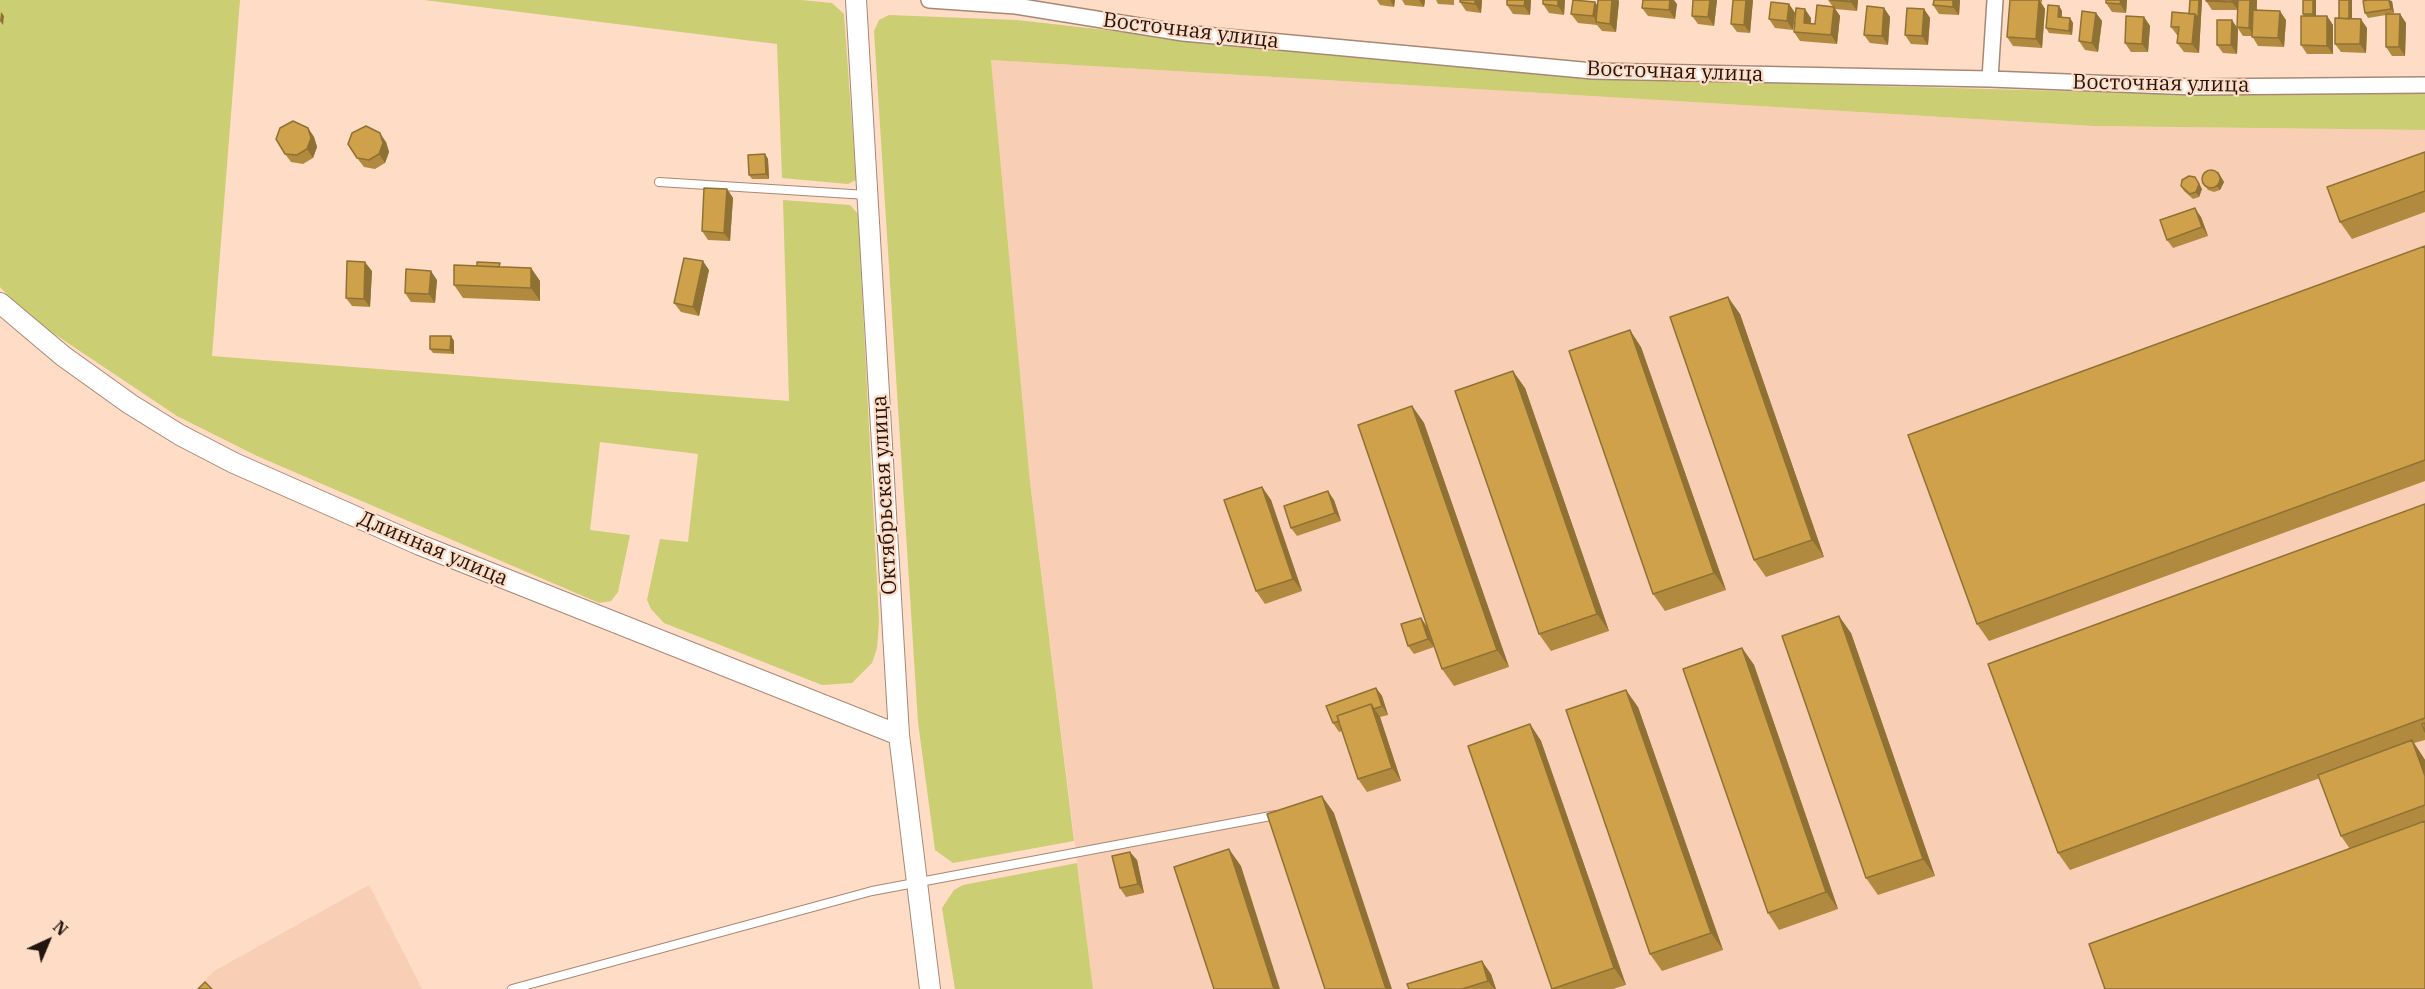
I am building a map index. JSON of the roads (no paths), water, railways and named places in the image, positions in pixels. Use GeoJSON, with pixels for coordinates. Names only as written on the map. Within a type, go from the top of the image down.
{"type":"FeatureCollection","features":[{"type":"Feature","properties":{"kind":"street","name":"Октябрьская улица"},"geometry":{"type":"LineString","coordinates":[[856,0],[900,735],[930,989]]}},
{"type":"Feature","properties":{"kind":"street","name":"Восточная улица"},"geometry":{"type":"LineString","coordinates":[[929,0],[1016,6],[1184,33],[1593,71],[1990,79],[2195,87],[2425,85]]}},
{"type":"Feature","properties":{"kind":"street"},"geometry":{"type":"LineString","coordinates":[[1990,79],[1995,0]]}},
{"type":"Feature","properties":{"kind":"street","name":"Длинная улица"},"geometry":{"type":"LineString","coordinates":[[0,303],[63,356],[130,404],[180,435],[234,463],[420,545],[900,735]]}},
{"type":"Feature","properties":{"kind":"lane"},"geometry":{"type":"LineString","coordinates":[[659,182],[868,195]]}},
{"type":"Feature","properties":{"kind":"lane"},"geometry":{"type":"LineString","coordinates":[[512,989],[872,891],[1284,813]]}}]}
